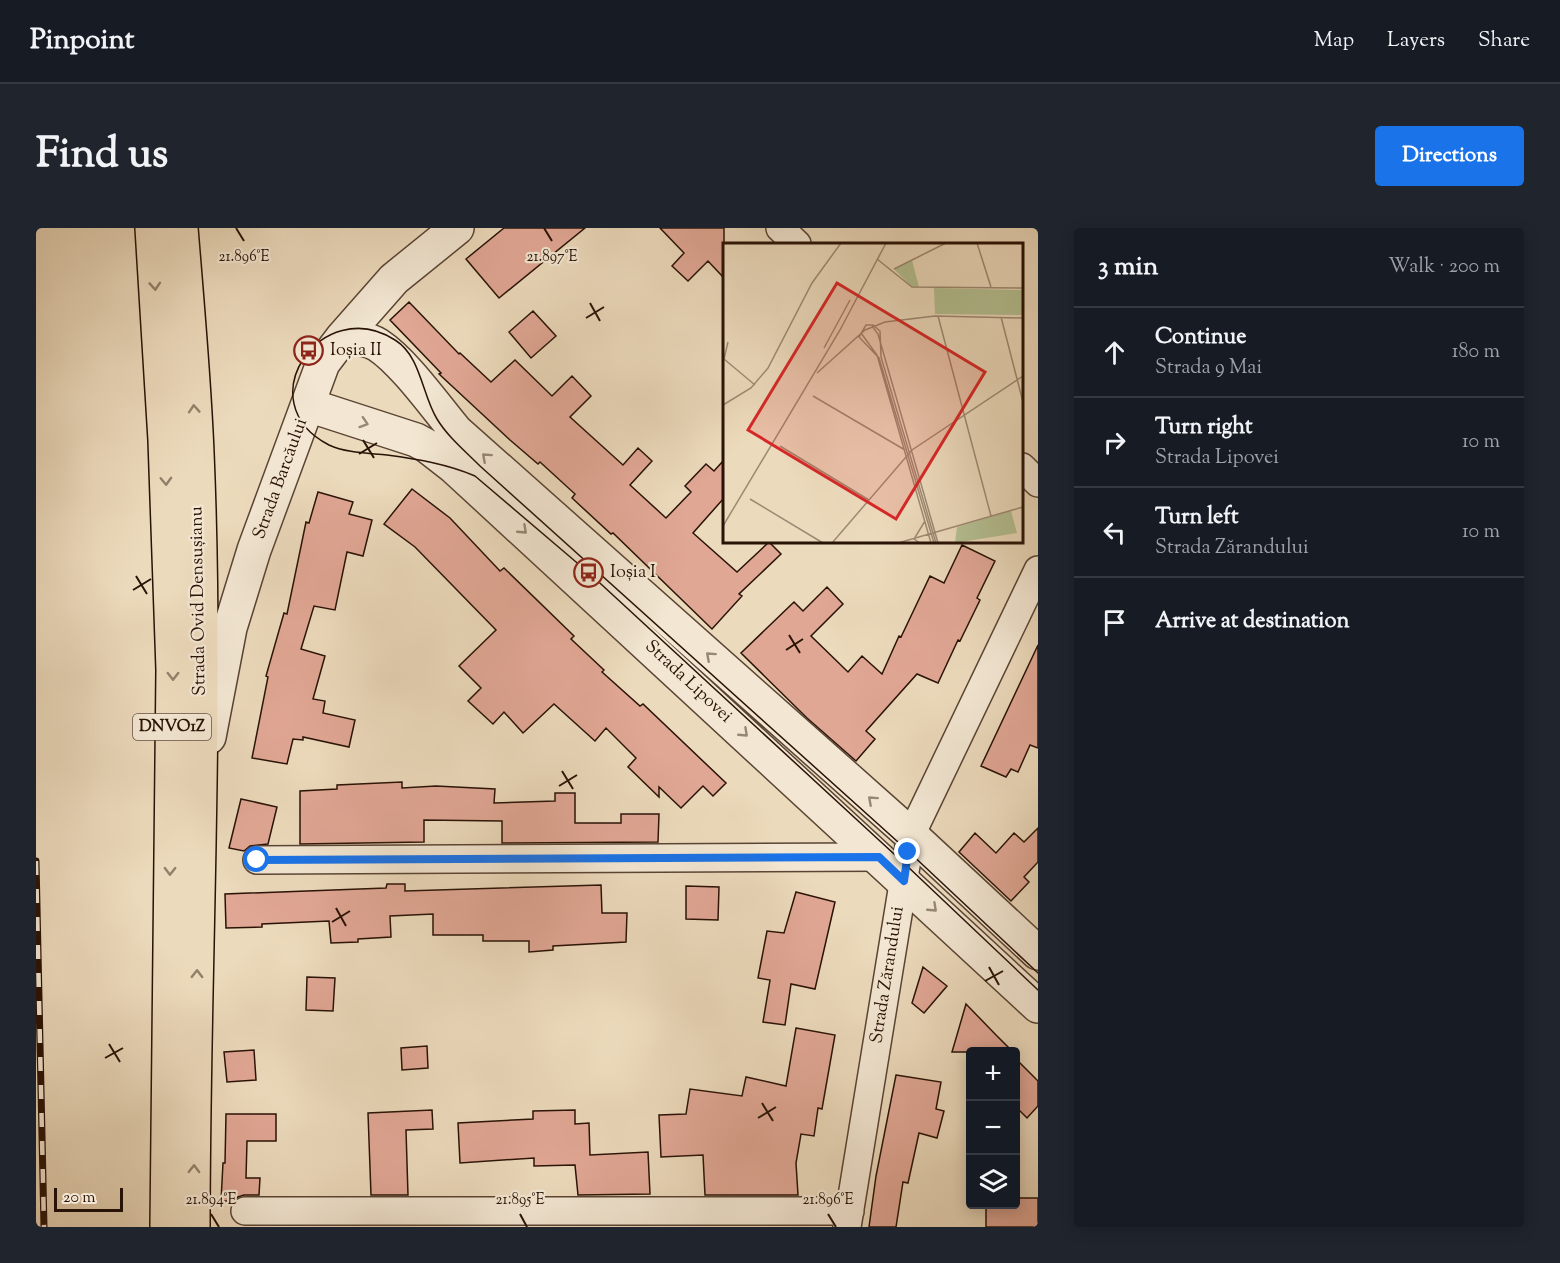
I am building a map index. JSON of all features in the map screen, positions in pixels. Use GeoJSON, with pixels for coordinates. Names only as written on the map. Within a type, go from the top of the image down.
{"type":"FeatureCollection","features":[{"type":"Feature","properties":{"kind":"main road","name":"Strada Ovid Densușianu"},"geometry":{"type":"LineString","coordinates":[[152,228],[165,440],[173,670],[167,1227]]}},
{"type":"Feature","properties":{"kind":"main road","name":"Strada Ovid Densușianu"},"geometry":{"type":"LineString","coordinates":[[181,228],[197,453],[200,782],[193,1227]]}},
{"type":"Feature","properties":{"kind":"street","name":"Strada Barcăului"},"geometry":{"type":"LineString","coordinates":[[200,782],[230,628],[255,550],[323,363],[394,279],[457,228]]}},
{"type":"Feature","properties":{"kind":"street"},"geometry":{"type":"LineString","coordinates":[[780,228],[796,243]]}},
{"type":"Feature","properties":{"kind":"street","name":"Strada Lipovei"},"geometry":{"type":"LineString","coordinates":[[342,338],[361,339],[377,344],[397,362],[456,431],[911,835],[1038,953]]}},
{"type":"Feature","properties":{"kind":"street","name":"Strada Lipovei"},"geometry":{"type":"LineString","coordinates":[[308,405],[416,440],[454,467],[1038,1006]]}},
{"type":"Feature","properties":{"kind":"street"},"geometry":{"type":"LineString","coordinates":[[1023,468],[1038,483]]}},
{"type":"Feature","properties":{"kind":"street","name":"Strada Zărandului"},"geometry":{"type":"LineString","coordinates":[[848,1219],[911,835],[1038,570]]}},
{"type":"Feature","properties":{"kind":"street"},"geometry":{"type":"LineString","coordinates":[[257,860],[879,857]]}},
{"type":"Feature","properties":{"kind":"street"},"geometry":{"type":"LineString","coordinates":[[245,1211],[848,1219]]}},
{"type":"Feature","properties":{"kind":"building"},"geometry":{"type":"Polygon","coordinates":[[[504,228],[585,228],[499,298],[466,259],[504,228]]]}},
{"type":"Feature","properties":{"kind":"building"},"geometry":{"type":"Polygon","coordinates":[[[660,228],[724,228],[723,277],[708,261],[688,281],[672,266],[684,253],[660,228]]]}},
{"type":"Feature","properties":{"kind":"building"},"geometry":{"type":"Polygon","coordinates":[[[409,302],[459,354],[491,382],[515,360],[552,396],[572,376],[591,396],[570,417],[623,465],[638,448],[652,461],[630,485],[666,518],[691,492],[685,486],[706,464],[714,471],[723,461],[723,499],[693,533],[737,572],[768,543],[781,554],[739,594],[742,596],[712,629],[613,533],[611,534],[572,498],[575,494],[540,462],[538,464],[510,440],[439,374],[441,373],[390,320],[409,302]]]}},
{"type":"Feature","properties":{"kind":"building"},"geometry":{"type":"Polygon","coordinates":[[[533,311],[556,336],[531,358],[509,332],[533,311]]]}},
{"type":"Feature","properties":{"kind":"building"},"geometry":{"type":"Polygon","coordinates":[[[412,489],[450,518],[500,571],[504,568],[574,636],[571,639],[604,670],[602,672],[640,706],[643,704],[726,783],[713,796],[703,786],[681,808],[659,787],[659,797],[628,767],[636,758],[606,728],[595,741],[554,704],[523,733],[504,712],[493,724],[468,701],[481,688],[459,666],[496,630],[415,547],[384,524],[412,489]]]}},
{"type":"Feature","properties":{"kind":"building"},"geometry":{"type":"Polygon","coordinates":[[[318,492],[353,502],[349,514],[372,520],[363,556],[347,552],[335,610],[314,606],[301,649],[325,656],[313,699],[325,701],[323,713],[355,720],[349,747],[303,737],[303,740],[293,739],[287,764],[252,758],[268,677],[266,676],[284,613],[287,614],[306,522],[309,523],[318,492]]]}},
{"type":"Feature","properties":{"kind":"building"},"geometry":{"type":"Polygon","coordinates":[[[962,545],[995,561],[977,598],[980,600],[960,641],[958,640],[938,683],[917,674],[866,731],[875,739],[856,761],[807,718],[741,653],[794,602],[803,611],[827,587],[843,604],[811,636],[848,672],[862,656],[882,674],[930,576],[944,583],[962,545]]]}},
{"type":"Feature","properties":{"kind":"building"},"geometry":{"type":"Polygon","coordinates":[[[1038,645],[1038,748],[1030,745],[1018,772],[1011,769],[1006,777],[981,766],[1038,645]]]}},
{"type":"Feature","properties":{"kind":"building"},"geometry":{"type":"Polygon","coordinates":[[[402,782],[402,788],[436,786],[495,789],[494,803],[555,801],[555,793],[575,793],[575,823],[621,823],[621,814],[659,814],[658,842],[502,843],[502,821],[424,820],[424,842],[300,844],[300,791],[337,789],[337,785],[402,782]]]}},
{"type":"Feature","properties":{"kind":"building"},"geometry":{"type":"Polygon","coordinates":[[[241,799],[277,807],[268,844],[250,846],[244,851],[229,848],[241,799]]]}},
{"type":"Feature","properties":{"kind":"building"},"geometry":{"type":"Polygon","coordinates":[[[1038,828],[1038,862],[1024,877],[1029,882],[1011,901],[959,852],[975,833],[996,853],[1014,833],[1024,842],[1038,828]]]}},
{"type":"Feature","properties":{"kind":"building"},"geometry":{"type":"Polygon","coordinates":[[[387,884],[405,884],[405,891],[601,885],[602,913],[627,913],[626,942],[553,946],[553,950],[529,952],[529,941],[483,941],[483,935],[433,935],[433,914],[390,916],[391,937],[358,939],[358,942],[331,943],[329,921],[226,928],[225,894],[386,888],[387,884]]]}},
{"type":"Feature","properties":{"kind":"building"},"geometry":{"type":"Polygon","coordinates":[[[686,886],[719,887],[718,920],[686,919],[686,886]]]}},
{"type":"Feature","properties":{"kind":"building"},"geometry":{"type":"Polygon","coordinates":[[[796,892],[835,902],[815,989],[791,984],[785,1025],[763,1022],[770,980],[758,978],[767,931],[784,933],[796,892]]]}},
{"type":"Feature","properties":{"kind":"building"},"geometry":{"type":"Polygon","coordinates":[[[923,967],[947,986],[924,1013],[912,1003],[923,967]]]}},
{"type":"Feature","properties":{"kind":"building"},"geometry":{"type":"Polygon","coordinates":[[[307,977],[335,978],[333,1011],[306,1010],[307,977]]]}},
{"type":"Feature","properties":{"kind":"building"},"geometry":{"type":"Polygon","coordinates":[[[966,1004],[1008,1047],[966,1047],[966,1052],[952,1052],[966,1004]]]}},
{"type":"Feature","properties":{"kind":"building"},"geometry":{"type":"Polygon","coordinates":[[[796,1028],[835,1035],[822,1109],[818,1108],[814,1136],[801,1134],[796,1163],[798,1195],[705,1195],[703,1155],[661,1157],[659,1115],[686,1114],[690,1089],[742,1096],[746,1077],[786,1086],[796,1028]]]}},
{"type":"Feature","properties":{"kind":"building"},"geometry":{"type":"Polygon","coordinates":[[[427,1046],[428,1068],[402,1070],[401,1048],[427,1046]]]}},
{"type":"Feature","properties":{"kind":"building"},"geometry":{"type":"Polygon","coordinates":[[[254,1050],[256,1080],[227,1082],[224,1052],[254,1050]]]}},
{"type":"Feature","properties":{"kind":"building"},"geometry":{"type":"Polygon","coordinates":[[[1020,1063],[1038,1081],[1038,1106],[1027,1118],[1020,1111],[1020,1063]]]}},
{"type":"Feature","properties":{"kind":"building"},"geometry":{"type":"Polygon","coordinates":[[[896,1075],[941,1082],[936,1109],[944,1111],[937,1138],[919,1133],[908,1183],[903,1182],[896,1227],[869,1227],[876,1176],[896,1075]]]}},
{"type":"Feature","properties":{"kind":"building"},"geometry":{"type":"Polygon","coordinates":[[[432,1110],[433,1129],[406,1130],[408,1195],[371,1195],[368,1113],[432,1110]]]}},
{"type":"Feature","properties":{"kind":"building"},"geometry":{"type":"Polygon","coordinates":[[[575,1110],[575,1124],[589,1123],[590,1155],[648,1152],[650,1194],[578,1195],[575,1165],[534,1166],[534,1158],[460,1163],[458,1123],[533,1119],[533,1111],[575,1110]]]}},
{"type":"Feature","properties":{"kind":"building"},"geometry":{"type":"Polygon","coordinates":[[[226,1114],[276,1114],[276,1141],[247,1141],[246,1178],[260,1178],[259,1195],[244,1195],[233,1201],[221,1201],[223,1163],[225,1163],[226,1114]]]}},
{"type":"Feature","properties":{"kind":"building"},"geometry":{"type":"Polygon","coordinates":[[[1020,1198],[1038,1198],[1038,1227],[986,1227],[986,1209],[1020,1209],[1020,1198]]]}},
{"type":"Feature","properties":{"kind":"tram line"},"geometry":{"type":"LineString","coordinates":[[1038,973],[908,851],[480,466],[446,432],[437,419],[416,366],[404,347],[395,340],[368,329],[342,331],[320,341],[304,359],[294,380],[294,404],[305,426],[336,448],[421,460],[475,476],[589,573],[1038,990]]}},
{"type":"Feature","properties":{"kind":"railway"},"geometry":{"type":"LineString","coordinates":[[36,861],[44,1227]]}},
{"type":"Feature","properties":{"kind":"place","name":"Ioșia II"},"geometry":{"type":"Point","coordinates":[309,351]}},
{"type":"Feature","properties":{"kind":"place","name":"Ioșia I"},"geometry":{"type":"Point","coordinates":[589,573]}},
{"type":"Feature","properties":{"kind":"route"},"geometry":{"type":"LineString","coordinates":[[257,860],[879,857],[904,881],[908,852]]}}]}
